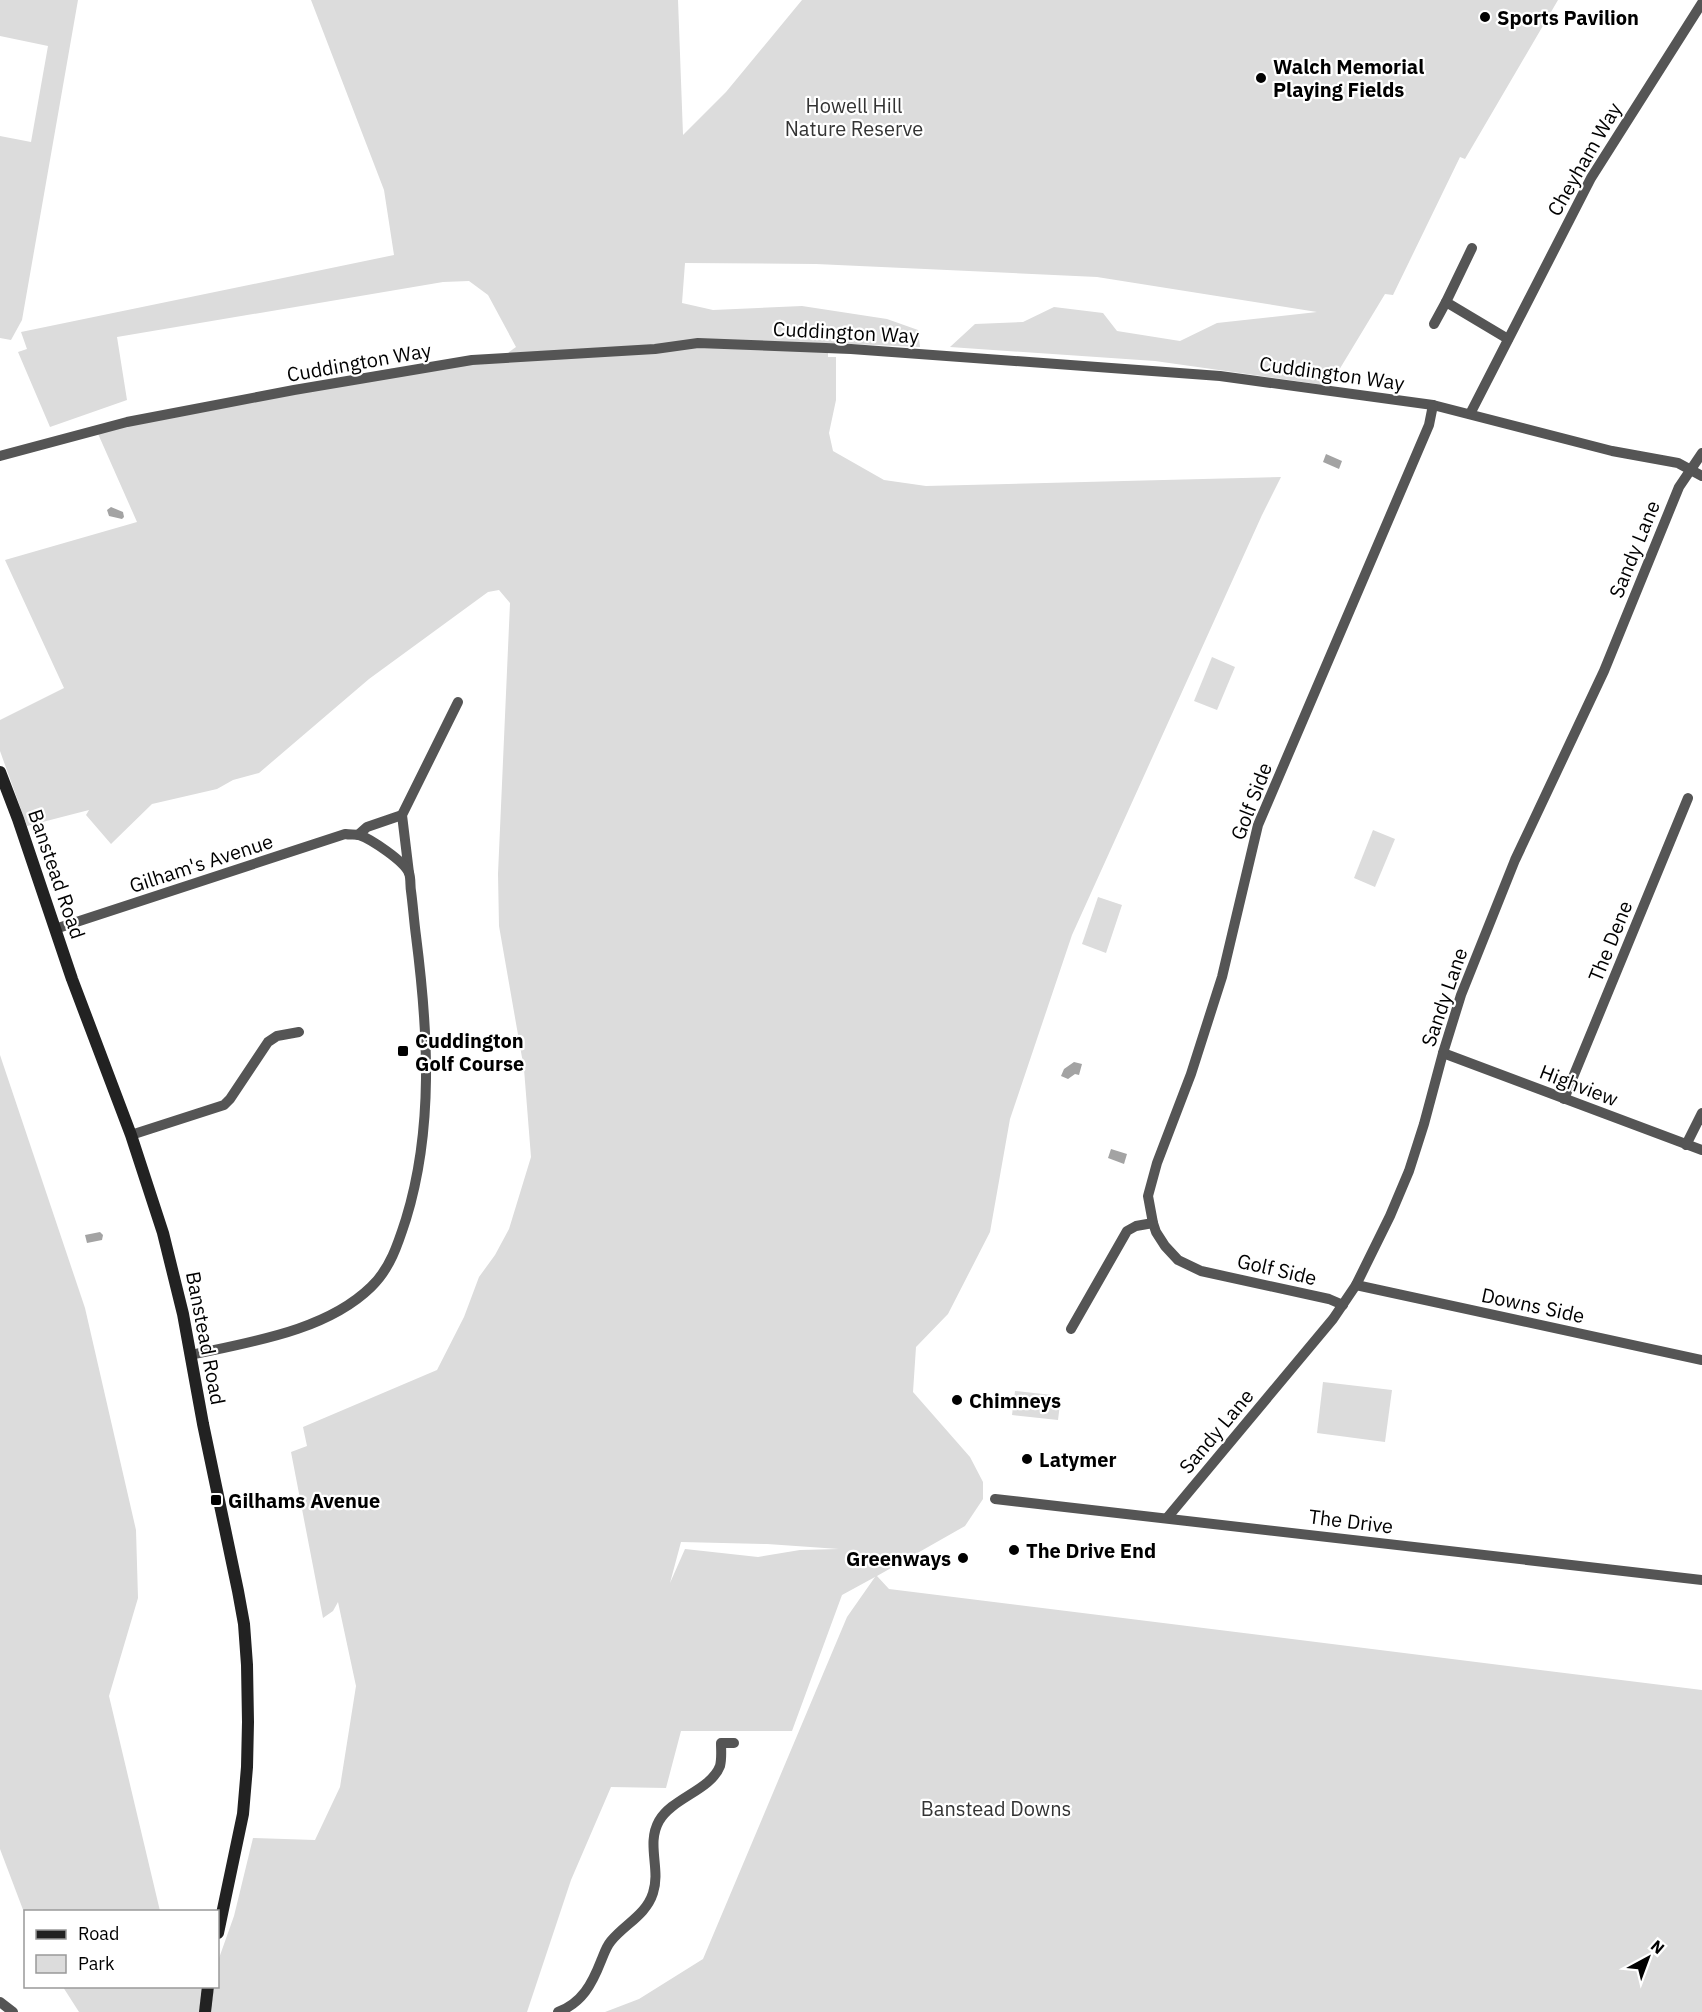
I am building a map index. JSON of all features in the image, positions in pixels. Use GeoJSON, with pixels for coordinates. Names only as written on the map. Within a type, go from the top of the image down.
{"type":"FeatureCollection","features":[{"type":"Feature","properties":{"kind":"street","name":"Cheyham Way"},"geometry":{"type":"LineString","coordinates":[[1470,414],[1590,178],[1702,3]]}},
{"type":"Feature","properties":{"kind":"street"},"geometry":{"type":"LineString","coordinates":[[1434,324],[1472,248]]}},
{"type":"Feature","properties":{"kind":"street"},"geometry":{"type":"LineString","coordinates":[[1446,302],[1508,339]]}},
{"type":"Feature","properties":{"kind":"street","name":"Cuddington Way"},"geometry":{"type":"LineString","coordinates":[[0,456],[127,422],[294,390],[472,360],[655,349],[698,343],[851,349],[1220,376],[1433,405],[1601,448],[1678,464],[1702,476]]}},
{"type":"Feature","properties":{"kind":"street","name":"Golf Side"},"geometry":{"type":"LineString","coordinates":[[1343,1305],[1329,1299],[1201,1271],[1188,1266],[1171,1254],[1159,1237],[1153,1223],[1148,1197],[1157,1163],[1191,1074],[1222,977],[1257,825],[1429,425],[1433,405]]}},
{"type":"Feature","properties":{"kind":"street","name":"Sandy Lane"},"geometry":{"type":"LineString","coordinates":[[1167,1518],[1343,1305],[1356,1285],[1409,1171],[1461,995],[1515,860],[1604,671],[1679,487],[1702,453]]}},
{"type":"Feature","properties":{"kind":"street"},"geometry":{"type":"LineString","coordinates":[[191,1355],[238,1346],[277,1335],[322,1318],[359,1297],[383,1273],[392,1257],[403,1230],[415,1186],[422,1142],[426,1084],[421,971],[402,815],[458,702]]}},
{"type":"Feature","properties":{"kind":"street","name":"Banstead Road"},"geometry":{"type":"LineString","coordinates":[[0,772],[80,1000],[153,1197],[175,1278],[238,1591],[244,1624],[249,1722],[243,1814],[219,1928]]}},
{"type":"Feature","properties":{"kind":"street","name":"The Dene"},"geometry":{"type":"LineString","coordinates":[[1564,1099],[1688,798]]}},
{"type":"Feature","properties":{"kind":"street","name":"Gilham's Avenue"},"geometry":{"type":"LineString","coordinates":[[55,929],[345,834],[358,835],[367,827],[402,815]]}},
{"type":"Feature","properties":{"kind":"street"},"geometry":{"type":"LineString","coordinates":[[358,835],[392,855],[409,873]]}},
{"type":"Feature","properties":{"kind":"street"},"geometry":{"type":"LineString","coordinates":[[131,1135],[224,1105],[268,1042],[277,1036],[299,1032]]}},
{"type":"Feature","properties":{"kind":"street","name":"Highview"},"geometry":{"type":"LineString","coordinates":[[1443,1053],[1702,1150]]}},
{"type":"Feature","properties":{"kind":"street"},"geometry":{"type":"LineString","coordinates":[[1686,1145],[1702,1113]]}},
{"type":"Feature","properties":{"kind":"street"},"geometry":{"type":"LineString","coordinates":[[1071,1329],[1127,1231],[1136,1226],[1153,1223]]}},
{"type":"Feature","properties":{"kind":"street","name":"Downs Side"},"geometry":{"type":"LineString","coordinates":[[1356,1285],[1702,1360]]}},
{"type":"Feature","properties":{"kind":"street","name":"The Drive"},"geometry":{"type":"LineString","coordinates":[[995,1499],[1702,1580]]}},
{"type":"Feature","properties":{"kind":"street"},"geometry":{"type":"LineString","coordinates":[[558,2012],[585,1994],[594,1980],[607,1947],[645,1910],[653,1896],[656,1877],[653,1838],[660,1819],[666,1810],[716,1773],[721,1758],[721,1743],[734,1743]]}},
{"type":"Feature","properties":{"kind":"street"},"geometry":{"type":"LineString","coordinates":[[205,2012],[208,1988]]}},
{"type":"Feature","properties":{"kind":"street"},"geometry":{"type":"LineString","coordinates":[[0,2002],[13,2012]]}},
{"type":"Feature","properties":{"kind":"green space"},"geometry":{"type":"Polygon","coordinates":[[[0,0],[78,0],[22,320],[11,340],[0,338],[0,136],[31,142],[48,46],[0,36],[0,0]]]}},
{"type":"Feature","properties":{"kind":"green space"},"geometry":{"type":"Polygon","coordinates":[[[311,0],[678,0],[683,135],[726,92],[802,0],[1558,0],[1465,159],[1460,157],[1393,295],[1385,294],[1331,386],[1155,361],[950,347],[975,324],[1023,322],[1054,307],[1103,313],[1117,331],[1180,341],[1217,323],[1317,312],[1097,277],[816,264],[685,263],[682,303],[713,310],[802,306],[887,319],[918,330],[920,347],[828,343],[828,357],[836,357],[836,400],[829,433],[833,451],[884,480],[926,486],[1281,477],[1072,935],[1010,1119],[990,1232],[948,1314],[916,1347],[913,1392],[970,1457],[983,1482],[983,1499],[965,1526],[877,1576],[889,1589],[1702,1690],[1702,2012],[605,2012],[639,1999],[703,1959],[847,1617],[875,1577],[842,1595],[792,1731],[681,1731],[666,1788],[611,1787],[571,1880],[527,2012],[79,2012],[64,1988],[219,1988],[219,1958],[234,1916],[253,1838],[315,1840],[340,1787],[356,1686],[338,1602],[333,1611],[323,1618],[291,1452],[307,1446],[303,1427],[437,1370],[464,1317],[479,1277],[495,1255],[509,1229],[531,1157],[524,1069],[499,926],[498,874],[510,603],[499,590],[488,592],[369,679],[259,773],[233,780],[217,789],[152,804],[111,844],[86,815],[89,810],[27,826],[0,751],[0,720],[64,688],[5,560],[137,522],[95,427],[394,368],[465,364],[501,358],[516,347],[488,295],[469,281],[443,282],[117,337],[127,400],[50,427],[18,352],[27,349],[21,332],[394,255],[384,190],[311,0]],[[681,1542],[670,1583],[685,1549],[758,1557],[800,1550],[839,1549],[767,1544],[681,1542]]]}},
{"type":"Feature","properties":{"kind":"green space"},"geometry":{"type":"Polygon","coordinates":[[[1212,657],[1235,667],[1217,710],[1194,701],[1212,657]]]}},
{"type":"Feature","properties":{"kind":"green space"},"geometry":{"type":"Polygon","coordinates":[[[1373,830],[1395,839],[1375,887],[1354,878],[1373,830]]]}},
{"type":"Feature","properties":{"kind":"green space"},"geometry":{"type":"Polygon","coordinates":[[[1098,897],[1122,905],[1106,953],[1082,944],[1098,897]]]}},
{"type":"Feature","properties":{"kind":"green space"},"geometry":{"type":"Polygon","coordinates":[[[0,1055],[85,1308],[136,1530],[138,1598],[109,1696],[160,1910],[24,1910],[24,1912],[0,1849],[0,1055]]]}},
{"type":"Feature","properties":{"kind":"green space"},"geometry":{"type":"Polygon","coordinates":[[[1323,1382],[1392,1390],[1385,1442],[1317,1433],[1323,1382]]]}},
{"type":"Feature","properties":{"kind":"green space"},"geometry":{"type":"Polygon","coordinates":[[[1015,1391],[1061,1396],[1058,1420],[1012,1415],[1015,1391]]]}},
{"type":"Feature","properties":{"kind":"shaded area"},"geometry":{"type":"Polygon","coordinates":[[[1326,454],[1342,461],[1339,469],[1323,462],[1326,454]]]}},
{"type":"Feature","properties":{"kind":"shaded area"},"geometry":{"type":"Polygon","coordinates":[[[111,507],[123,512],[124,517],[122,519],[109,516],[107,510],[111,507]]]}},
{"type":"Feature","properties":{"kind":"shaded area"},"geometry":{"type":"Polygon","coordinates":[[[1074,1062],[1082,1064],[1079,1075],[1075,1074],[1068,1079],[1061,1076],[1064,1069],[1074,1062]]]}},
{"type":"Feature","properties":{"kind":"shaded area"},"geometry":{"type":"Polygon","coordinates":[[[1111,1149],[1127,1154],[1124,1164],[1108,1158],[1111,1149]]]}},
{"type":"Feature","properties":{"kind":"shaded area"},"geometry":{"type":"Polygon","coordinates":[[[100,1232],[103,1235],[102,1240],[87,1243],[85,1235],[100,1232]]]}},
{"type":"Feature","properties":{"kind":"place","name":"Sports Pavilion"},"geometry":{"type":"Point","coordinates":[1485,17]}},
{"type":"Feature","properties":{"kind":"place","name":"Walch Memorial Playing Fields"},"geometry":{"type":"Point","coordinates":[1261,78]}},
{"type":"Feature","properties":{"kind":"place","name":"Cuddington Golf Course"},"geometry":{"type":"Point","coordinates":[403,1051]}},
{"type":"Feature","properties":{"kind":"place","name":"Chimneys"},"geometry":{"type":"Point","coordinates":[957,1400]}},
{"type":"Feature","properties":{"kind":"place","name":"Latymer"},"geometry":{"type":"Point","coordinates":[1027,1459]}},
{"type":"Feature","properties":{"kind":"place","name":"Gilhams Avenue"},"geometry":{"type":"Point","coordinates":[216,1500]}},
{"type":"Feature","properties":{"kind":"place","name":"The Drive End"},"geometry":{"type":"Point","coordinates":[1014,1550]}},
{"type":"Feature","properties":{"kind":"place","name":"Greenways"},"geometry":{"type":"Point","coordinates":[963,1558]}},
{"type":"Feature","properties":{"kind":"park label","name":"Howell Hill Nature Reserve"},"geometry":{"type":"Point","coordinates":[854,116]}},
{"type":"Feature","properties":{"kind":"park label","name":"Banstead Downs"},"geometry":{"type":"Point","coordinates":[996,1808]}}]}
